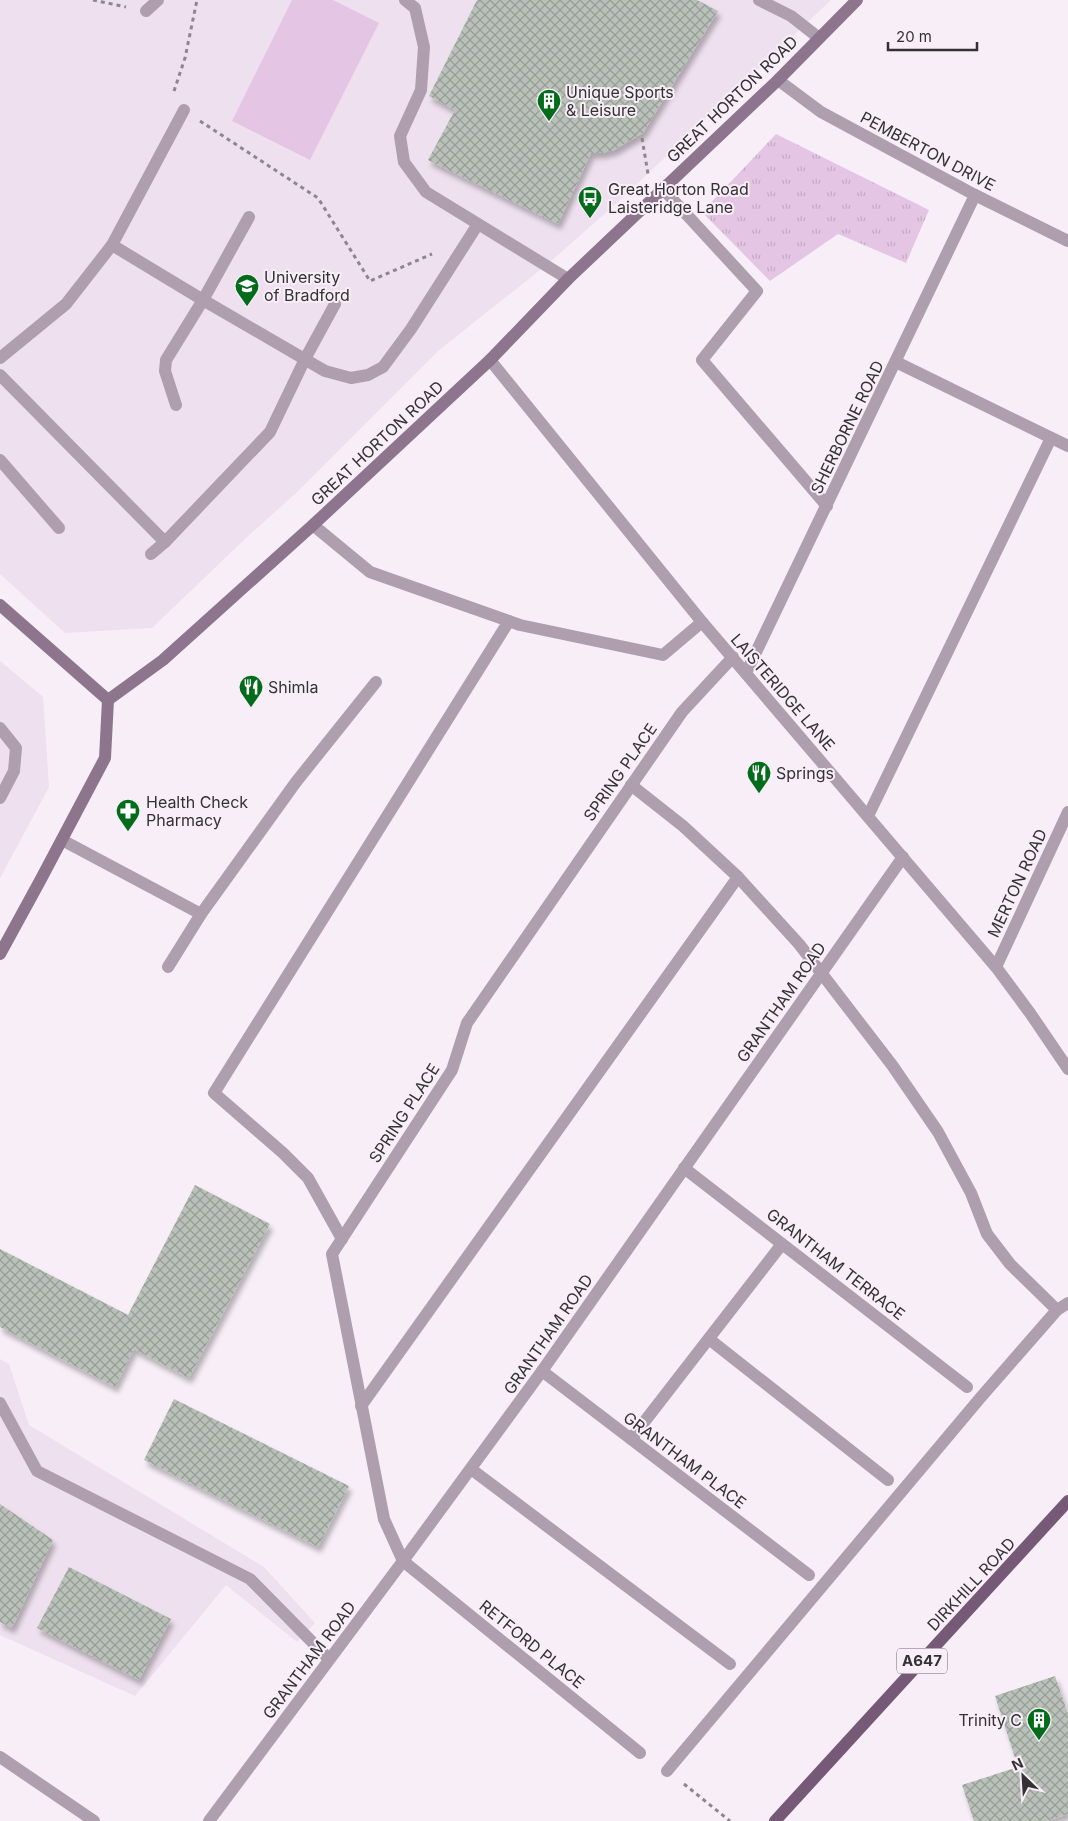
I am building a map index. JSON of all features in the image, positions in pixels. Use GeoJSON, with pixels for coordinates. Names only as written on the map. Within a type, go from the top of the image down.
{"type":"FeatureCollection","features":[{"type":"Feature","properties":{"kind":"main road","name":"DIRKHILL ROAD"},"geometry":{"type":"LineString","coordinates":[[775,1821],[1068,1501]]}},
{"type":"Feature","properties":{"kind":"street"},"geometry":{"type":"LineString","coordinates":[[146,11],[158,0]]}},
{"type":"Feature","properties":{"kind":"street"},"geometry":{"type":"LineString","coordinates":[[405,0],[415,8],[424,47],[421,90],[400,136],[404,162],[426,192],[568,279]]}},
{"type":"Feature","properties":{"kind":"street"},"geometry":{"type":"LineString","coordinates":[[759,0],[791,16],[819,38]]}},
{"type":"Feature","properties":{"kind":"street","name":"GREAT HORTON ROAD"},"geometry":{"type":"LineString","coordinates":[[108,700],[163,660],[313,525],[490,360],[568,279],[778,80],[857,0]]}},
{"type":"Feature","properties":{"kind":"street","name":"PEMBERTON DRIVE"},"geometry":{"type":"LineString","coordinates":[[778,80],[821,112],[975,195],[1068,241]]}},
{"type":"Feature","properties":{"kind":"street"},"geometry":{"type":"LineString","coordinates":[[0,358],[66,304],[112,245],[184,110]]}},
{"type":"Feature","properties":{"kind":"street"},"geometry":{"type":"LineString","coordinates":[[663,189],[757,291],[702,360],[827,506]]}},
{"type":"Feature","properties":{"kind":"street","name":"SHERBORNE ROAD"},"geometry":{"type":"LineString","coordinates":[[746,673],[975,195]]}},
{"type":"Feature","properties":{"kind":"street"},"geometry":{"type":"LineString","coordinates":[[176,405],[165,371],[166,360],[203,300],[249,217]]}},
{"type":"Feature","properties":{"kind":"street"},"geometry":{"type":"LineString","coordinates":[[112,245],[325,371],[351,378],[368,375],[383,367],[411,329],[478,224]]}},
{"type":"Feature","properties":{"kind":"street"},"geometry":{"type":"LineString","coordinates":[[151,554],[165,542],[270,432],[305,359],[335,304]]}},
{"type":"Feature","properties":{"kind":"street","name":"LAISTERIDGE LANE"},"geometry":{"type":"LineString","coordinates":[[490,360],[702,622],[996,967],[1030,1012],[1068,1068]]}},
{"type":"Feature","properties":{"kind":"street"},"geometry":{"type":"LineString","coordinates":[[896,362],[1068,446]]}},
{"type":"Feature","properties":{"kind":"street"},"geometry":{"type":"LineString","coordinates":[[0,374],[165,542]]}},
{"type":"Feature","properties":{"kind":"street"},"geometry":{"type":"LineString","coordinates":[[868,816],[1051,438]]}},
{"type":"Feature","properties":{"kind":"street"},"geometry":{"type":"LineString","coordinates":[[0,460],[59,528]]}},
{"type":"Feature","properties":{"kind":"street"},"geometry":{"type":"LineString","coordinates":[[313,525],[370,572],[520,625],[663,655],[702,622]]}},
{"type":"Feature","properties":{"kind":"street"},"geometry":{"type":"LineString","coordinates":[[0,605],[108,700],[105,758],[0,954]]}},
{"type":"Feature","properties":{"kind":"street"},"geometry":{"type":"LineString","coordinates":[[342,1239],[308,1178],[283,1153],[214,1093],[509,621]]}},
{"type":"Feature","properties":{"kind":"street","name":"SPRING PLACE"},"geometry":{"type":"LineString","coordinates":[[403,1561],[384,1518],[332,1254],[452,1070],[467,1023],[682,712],[733,657]]}},
{"type":"Feature","properties":{"kind":"street"},"geometry":{"type":"LineString","coordinates":[[168,967],[202,914],[296,782],[376,682]]}},
{"type":"Feature","properties":{"kind":"street"},"geometry":{"type":"LineString","coordinates":[[0,728],[16,748],[14,771],[0,798]]}},
{"type":"Feature","properties":{"kind":"street"},"geometry":{"type":"LineString","coordinates":[[631,785],[684,826],[738,877],[799,944],[892,1065],[938,1132],[971,1193],[987,1234],[1010,1264],[1057,1310]]}},
{"type":"Feature","properties":{"kind":"street","name":"MERTON ROAD"},"geometry":{"type":"LineString","coordinates":[[996,967],[1068,812]]}},
{"type":"Feature","properties":{"kind":"street"},"geometry":{"type":"LineString","coordinates":[[62,840],[202,914]]}},
{"type":"Feature","properties":{"kind":"street","name":"GRANTHAM ROAD"},"geometry":{"type":"LineString","coordinates":[[209,1821],[542,1372],[903,857]]}},
{"type":"Feature","properties":{"kind":"street"},"geometry":{"type":"LineString","coordinates":[[362,1406],[738,877]]}},
{"type":"Feature","properties":{"kind":"street","name":"GRANTHAM TERRACE"},"geometry":{"type":"LineString","coordinates":[[684,1168],[967,1387]]}},
{"type":"Feature","properties":{"kind":"street"},"geometry":{"type":"LineString","coordinates":[[631,1440],[782,1244]]}},
{"type":"Feature","properties":{"kind":"street"},"geometry":{"type":"LineString","coordinates":[[667,1771],[975,1405],[1057,1310],[1068,1302]]}},
{"type":"Feature","properties":{"kind":"street"},"geometry":{"type":"LineString","coordinates":[[709,1338],[888,1480]]}},
{"type":"Feature","properties":{"kind":"street","name":"GRANTHAM PLACE"},"geometry":{"type":"LineString","coordinates":[[542,1372],[809,1575]]}},
{"type":"Feature","properties":{"kind":"street"},"geometry":{"type":"LineString","coordinates":[[0,1404],[37,1471],[250,1579],[329,1659]]}},
{"type":"Feature","properties":{"kind":"street"},"geometry":{"type":"LineString","coordinates":[[471,1469],[730,1664]]}},
{"type":"Feature","properties":{"kind":"street","name":"RETFORD PLACE"},"geometry":{"type":"LineString","coordinates":[[403,1561],[640,1753]]}},
{"type":"Feature","properties":{"kind":"street"},"geometry":{"type":"LineString","coordinates":[[0,1757],[94,1821]]}},
{"type":"Feature","properties":{"kind":"path"},"geometry":{"type":"LineString","coordinates":[[93,0],[146,11]]}},
{"type":"Feature","properties":{"kind":"path"},"geometry":{"type":"LineString","coordinates":[[197,0],[185,58],[171,101],[318,198],[370,281],[433,254]]}},
{"type":"Feature","properties":{"kind":"path"},"geometry":{"type":"LineString","coordinates":[[642,138],[652,199]]}},
{"type":"Feature","properties":{"kind":"path"},"geometry":{"type":"LineString","coordinates":[[667,1771],[730,1821]]}},
{"type":"Feature","properties":{"kind":"shaded area","name":"University of Bradford"},"geometry":{"type":"Polygon","coordinates":[[[0,0],[831,0],[619,201],[550,262],[438,351],[296,493],[152,628],[65,633],[0,574],[0,0]]]}},
{"type":"Feature","properties":{"kind":"shaded area"},"geometry":{"type":"Polygon","coordinates":[[[0,661],[43,697],[49,787],[0,878],[0,661]]]}},
{"type":"Feature","properties":{"kind":"shaded area"},"geometry":{"type":"Polygon","coordinates":[[[0,1359],[9,1364],[29,1425],[264,1567],[315,1623],[297,1642],[226,1585],[135,1696],[0,1635],[0,1359]]]}},
{"type":"Feature","properties":{"kind":"green space"},"geometry":{"type":"Polygon","coordinates":[[[292,0],[333,0],[379,23],[310,160],[232,121],[292,0]]]}},
{"type":"Feature","properties":{"kind":"green space"},"geometry":{"type":"Polygon","coordinates":[[[776,134],[929,210],[906,263],[838,234],[770,281],[702,212],[776,134]]]}},
{"type":"Feature","properties":{"kind":"building","name":"Unique Sports & Leisure"},"geometry":{"type":"Polygon","coordinates":[[[477,0],[697,0],[718,11],[643,133],[614,150],[591,153],[558,224],[428,160],[455,110],[429,96],[477,0]]]}},
{"type":"Feature","properties":{"kind":"building"},"geometry":{"type":"Polygon","coordinates":[[[195,1185],[270,1224],[189,1378],[134,1349],[115,1387],[0,1327],[0,1249],[128,1315],[195,1185]]]}},
{"type":"Feature","properties":{"kind":"building"},"geometry":{"type":"Polygon","coordinates":[[[174,1399],[349,1486],[318,1547],[144,1460],[174,1399]]]}},
{"type":"Feature","properties":{"kind":"building"},"geometry":{"type":"Polygon","coordinates":[[[0,1504],[53,1540],[12,1628],[0,1622],[0,1504]]]}},
{"type":"Feature","properties":{"kind":"building"},"geometry":{"type":"Polygon","coordinates":[[[69,1567],[171,1619],[139,1680],[37,1628],[69,1567]]]}},
{"type":"Feature","properties":{"kind":"building","name":"Trinity C"},"geometry":{"type":"Polygon","coordinates":[[[1055,1676],[1068,1714],[1068,1814],[1046,1821],[974,1821],[962,1785],[1018,1767],[995,1696],[1055,1676]]]}},
{"type":"Feature","properties":{"kind":"place","name":"Unique Sports & Leisure"},"geometry":{"type":"Point","coordinates":[549,122]}},
{"type":"Feature","properties":{"kind":"place","name":"Great Horton Road Laisteridge Lane"},"geometry":{"type":"Point","coordinates":[590,219]}},
{"type":"Feature","properties":{"kind":"place","name":"University of Bradford"},"geometry":{"type":"Point","coordinates":[247,307]}},
{"type":"Feature","properties":{"kind":"place","name":"Shimla"},"geometry":{"type":"Point","coordinates":[251,708]}},
{"type":"Feature","properties":{"kind":"place","name":"Springs"},"geometry":{"type":"Point","coordinates":[759,794]}},
{"type":"Feature","properties":{"kind":"place","name":"Health Check Pharmacy"},"geometry":{"type":"Point","coordinates":[128,832]}},
{"type":"Feature","properties":{"kind":"place","name":"Trinity C"},"geometry":{"type":"Point","coordinates":[1039,1741]}}]}
